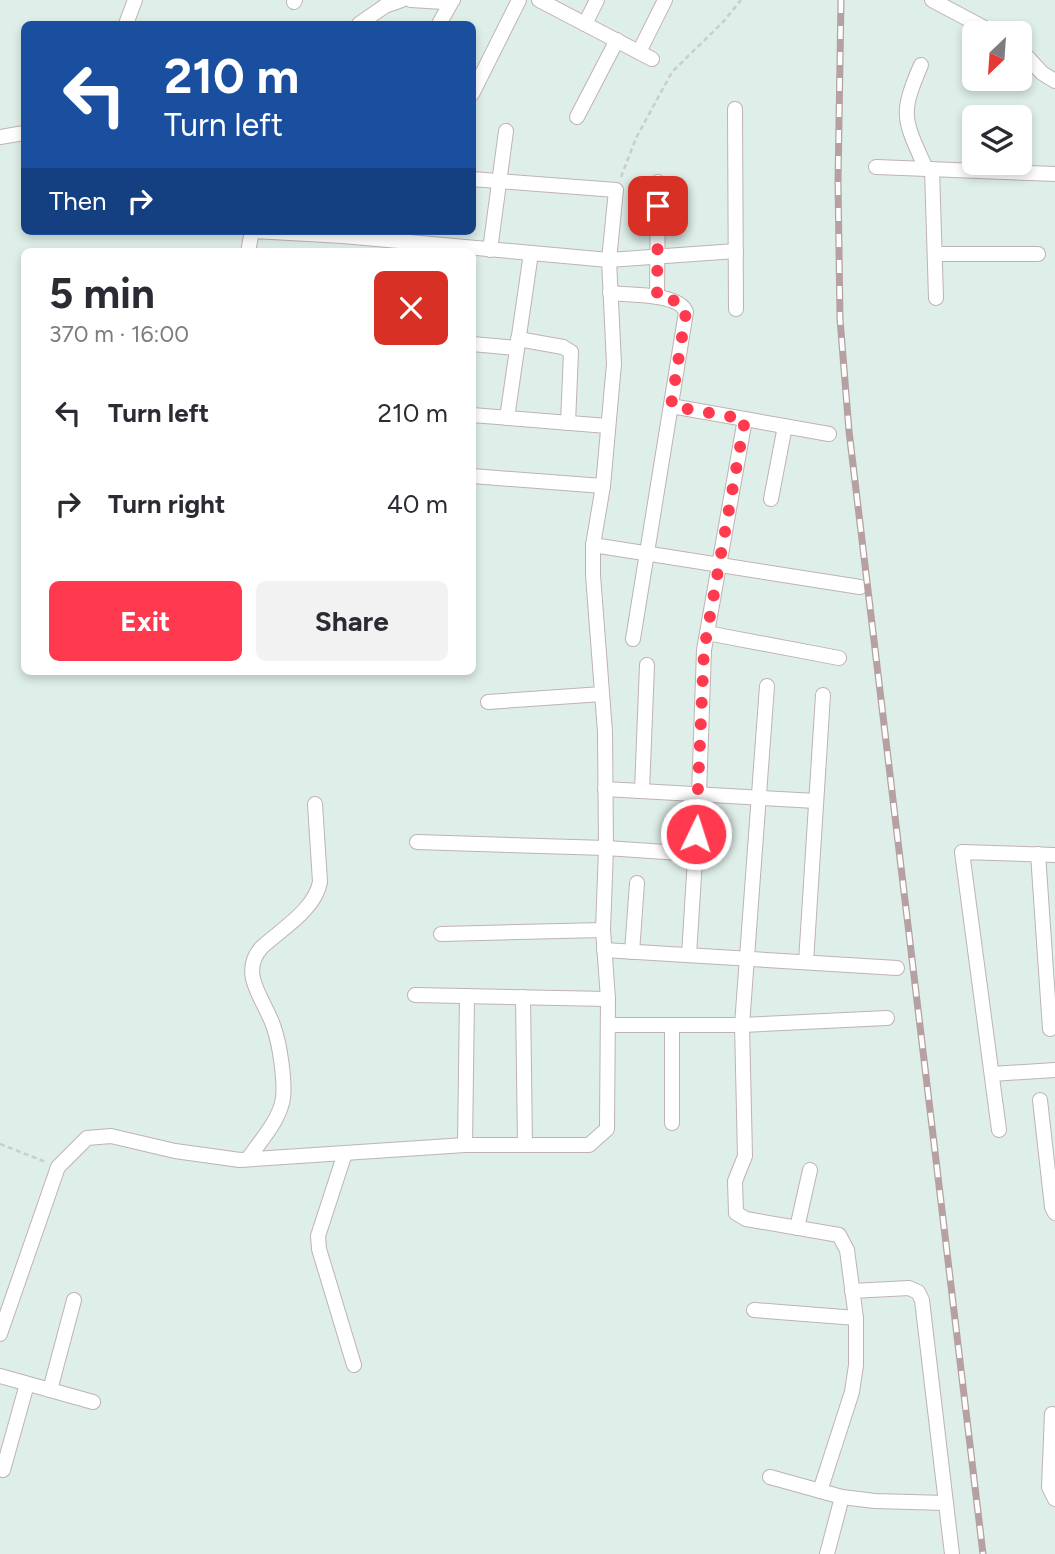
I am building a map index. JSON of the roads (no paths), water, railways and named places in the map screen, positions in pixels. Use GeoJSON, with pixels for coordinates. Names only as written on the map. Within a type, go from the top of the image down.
{"type":"FeatureCollection","features":[{"type":"Feature","properties":{"kind":"street"},"geometry":{"type":"LineString","coordinates":[[127,21],[135,0]]}},
{"type":"Feature","properties":{"kind":"street"},"geometry":{"type":"LineString","coordinates":[[363,21],[385,6],[402,0]]}},
{"type":"Feature","properties":{"kind":"street"},"geometry":{"type":"LineString","coordinates":[[411,0],[452,1],[441,21]]}},
{"type":"Feature","properties":{"kind":"street"},"geometry":{"type":"LineString","coordinates":[[476,86],[519,0]]}},
{"type":"Feature","properties":{"kind":"street"},"geometry":{"type":"LineString","coordinates":[[539,0],[646,55],[665,0]]}},
{"type":"Feature","properties":{"kind":"street"},"geometry":{"type":"LineString","coordinates":[[585,24],[597,0]]}},
{"type":"Feature","properties":{"kind":"street"},"geometry":{"type":"LineString","coordinates":[[932,0],[971,21]]}},
{"type":"Feature","properties":{"kind":"street"},"geometry":{"type":"LineString","coordinates":[[577,117],[617,40]]}},
{"type":"Feature","properties":{"kind":"street"},"geometry":{"type":"LineString","coordinates":[[1032,62],[1055,81]]}},
{"type":"Feature","properties":{"kind":"street"},"geometry":{"type":"LineString","coordinates":[[921,65],[905,111],[909,130],[929,169],[936,298]]}},
{"type":"Feature","properties":{"kind":"street"},"geometry":{"type":"LineString","coordinates":[[735,109],[736,309]]}},
{"type":"Feature","properties":{"kind":"street"},"geometry":{"type":"LineString","coordinates":[[491,250],[506,131]]}},
{"type":"Feature","properties":{"kind":"street"},"geometry":{"type":"LineString","coordinates":[[0,137],[21,134]]}},
{"type":"Feature","properties":{"kind":"street"},"geometry":{"type":"LineString","coordinates":[[876,167],[1055,174]]}},
{"type":"Feature","properties":{"kind":"street"},"geometry":{"type":"LineString","coordinates":[[0,1334],[58,1167],[87,1138],[111,1136],[175,1151],[248,1159],[464,1145],[589,1145],[607,1129],[609,1025],[603,930],[605,789],[593,545],[603,486],[614,364],[609,260],[616,190],[476,178]]}},
{"type":"Feature","properties":{"kind":"street"},"geometry":{"type":"LineString","coordinates":[[657,297],[658,182]]}},
{"type":"Feature","properties":{"kind":"street"},"geometry":{"type":"LineString","coordinates":[[350,235],[387,246],[426,248]]}},
{"type":"Feature","properties":{"kind":"street"},"geometry":{"type":"LineString","coordinates":[[476,250],[609,260],[736,251]]}},
{"type":"Feature","properties":{"kind":"street"},"geometry":{"type":"LineString","coordinates":[[507,418],[531,253]]}},
{"type":"Feature","properties":{"kind":"street"},"geometry":{"type":"LineString","coordinates":[[935,254],[1038,254]]}},
{"type":"Feature","properties":{"kind":"street"},"geometry":{"type":"LineString","coordinates":[[610,293],[657,297],[678,302],[683,304],[686,312],[633,639]]}},
{"type":"Feature","properties":{"kind":"street"},"geometry":{"type":"LineString","coordinates":[[476,344],[563,346],[571,352],[568,423]]}},
{"type":"Feature","properties":{"kind":"street"},"geometry":{"type":"LineString","coordinates":[[671,406],[829,434]]}},
{"type":"Feature","properties":{"kind":"street"},"geometry":{"type":"LineString","coordinates":[[476,416],[607,426]]}},
{"type":"Feature","properties":{"kind":"street"},"geometry":{"type":"LineString","coordinates":[[689,955],[706,633],[745,419]]}},
{"type":"Feature","properties":{"kind":"street"},"geometry":{"type":"LineString","coordinates":[[771,499],[785,426]]}},
{"type":"Feature","properties":{"kind":"street"},"geometry":{"type":"LineString","coordinates":[[476,476],[603,486]]}},
{"type":"Feature","properties":{"kind":"street"},"geometry":{"type":"LineString","coordinates":[[593,545],[860,587]]}},
{"type":"Feature","properties":{"kind":"street"},"geometry":{"type":"LineString","coordinates":[[706,633],[839,658]]}},
{"type":"Feature","properties":{"kind":"street"},"geometry":{"type":"LineString","coordinates":[[642,791],[647,665]]}},
{"type":"Feature","properties":{"kind":"street"},"geometry":{"type":"LineString","coordinates":[[767,686],[742,1025],[745,1156],[735,1181],[736,1213],[746,1219],[839,1235],[847,1250],[856,1318],[856,1366],[852,1392],[820,1491]]}},
{"type":"Feature","properties":{"kind":"street"},"geometry":{"type":"LineString","coordinates":[[488,702],[602,694]]}},
{"type":"Feature","properties":{"kind":"street"},"geometry":{"type":"LineString","coordinates":[[806,962],[823,695]]}},
{"type":"Feature","properties":{"kind":"street"},"geometry":{"type":"LineString","coordinates":[[605,789],[816,801]]}},
{"type":"Feature","properties":{"kind":"street"},"geometry":{"type":"LineString","coordinates":[[248,1159],[276,1118],[283,1098],[275,1029],[254,983],[251,965],[261,948],[309,904],[318,891],[320,882],[315,804]]}},
{"type":"Feature","properties":{"kind":"street"},"geometry":{"type":"LineString","coordinates":[[417,842],[606,848],[695,854]]}},
{"type":"Feature","properties":{"kind":"street"},"geometry":{"type":"LineString","coordinates":[[999,1130],[962,852],[1055,855]]}},
{"type":"Feature","properties":{"kind":"street"},"geometry":{"type":"LineString","coordinates":[[1038,854],[1050,1029]]}},
{"type":"Feature","properties":{"kind":"street"},"geometry":{"type":"LineString","coordinates":[[632,952],[637,883]]}},
{"type":"Feature","properties":{"kind":"street"},"geometry":{"type":"LineString","coordinates":[[440,934],[603,930]]}},
{"type":"Feature","properties":{"kind":"street"},"geometry":{"type":"LineString","coordinates":[[604,950],[897,968]]}},
{"type":"Feature","properties":{"kind":"street"},"geometry":{"type":"LineString","coordinates":[[415,995],[608,999]]}},
{"type":"Feature","properties":{"kind":"street"},"geometry":{"type":"LineString","coordinates":[[464,1145],[467,996]]}},
{"type":"Feature","properties":{"kind":"street"},"geometry":{"type":"LineString","coordinates":[[523,997],[524,1145]]}},
{"type":"Feature","properties":{"kind":"street"},"geometry":{"type":"LineString","coordinates":[[609,1025],[742,1025],[887,1018]]}},
{"type":"Feature","properties":{"kind":"street"},"geometry":{"type":"LineString","coordinates":[[672,1025],[673,1123]]}},
{"type":"Feature","properties":{"kind":"street"},"geometry":{"type":"LineString","coordinates":[[992,1074],[1055,1070]]}},
{"type":"Feature","properties":{"kind":"street"},"geometry":{"type":"LineString","coordinates":[[1041,1100],[1052,1207],[1055,1213]]}},
{"type":"Feature","properties":{"kind":"street"},"geometry":{"type":"LineString","coordinates":[[345,1153],[318,1236],[319,1249],[354,1365]]}},
{"type":"Feature","properties":{"kind":"street"},"geometry":{"type":"LineString","coordinates":[[797,1228],[810,1170]]}},
{"type":"Feature","properties":{"kind":"street"},"geometry":{"type":"LineString","coordinates":[[852,1291],[909,1288],[918,1292],[922,1300],[952,1554]]}},
{"type":"Feature","properties":{"kind":"street"},"geometry":{"type":"LineString","coordinates":[[50,1390],[74,1300]]}},
{"type":"Feature","properties":{"kind":"street"},"geometry":{"type":"LineString","coordinates":[[754,1310],[856,1318]]}},
{"type":"Feature","properties":{"kind":"street"},"geometry":{"type":"LineString","coordinates":[[0,1376],[93,1402]]}},
{"type":"Feature","properties":{"kind":"street"},"geometry":{"type":"LineString","coordinates":[[3,1470],[27,1384]]}},
{"type":"Feature","properties":{"kind":"street"},"geometry":{"type":"LineString","coordinates":[[1052,1413],[1049,1487],[1055,1499]]}},
{"type":"Feature","properties":{"kind":"street"},"geometry":{"type":"LineString","coordinates":[[770,1477],[820,1491],[875,1501],[946,1503]]}},
{"type":"Feature","properties":{"kind":"street"},"geometry":{"type":"LineString","coordinates":[[827,1554],[842,1496]]}},
{"type":"Feature","properties":{"kind":"railway"},"geometry":{"type":"LineString","coordinates":[[841,0],[838,182],[840,319],[849,431],[983,1554]]}}]}
